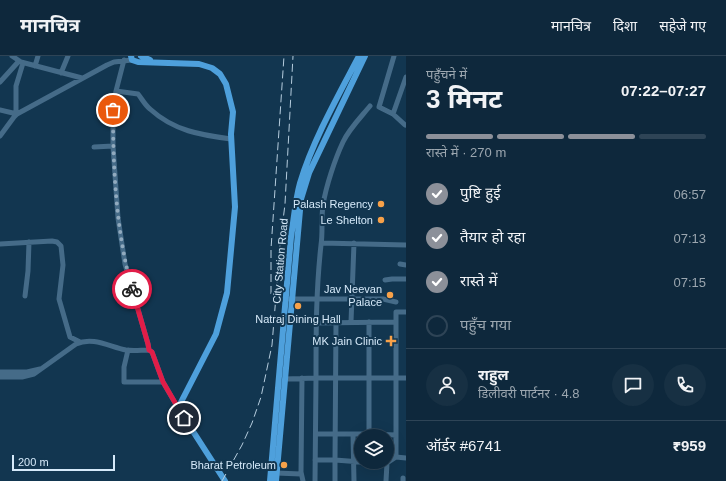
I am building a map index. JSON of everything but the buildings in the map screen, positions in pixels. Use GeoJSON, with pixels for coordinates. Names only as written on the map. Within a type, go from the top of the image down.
{"type":"FeatureCollection","features":[{"type":"Feature","properties":{"kind":"main road"},"geometry":{"type":"LineString","coordinates":[[132,57],[139,59],[140,56],[159,63]]}},
{"type":"Feature","properties":{"kind":"main road","name":"City Station Road"},"geometry":{"type":"LineString","coordinates":[[276,481],[285,379],[291,237],[296,199],[300,182],[318,137],[359,56]]}},
{"type":"Feature","properties":{"kind":"main road","name":"City Station Road"},"geometry":{"type":"LineString","coordinates":[[270,481],[301,199],[305,184],[324,140],[365,56]]}},
{"type":"Feature","properties":{"kind":"main road"},"geometry":{"type":"LineString","coordinates":[[132,57],[138,62],[199,64],[212,68],[220,74],[226,84],[232,105],[231,140],[235,207],[227,294],[216,334],[178,408],[225,481]]}},
{"type":"Feature","properties":{"kind":"street"},"geometry":{"type":"LineString","coordinates":[[12,56],[21,62],[82,78]]}},
{"type":"Feature","properties":{"kind":"street"},"geometry":{"type":"LineString","coordinates":[[34,66],[38,56]]}},
{"type":"Feature","properties":{"kind":"street"},"geometry":{"type":"LineString","coordinates":[[61,73],[68,56]]}},
{"type":"Feature","properties":{"kind":"street"},"geometry":{"type":"LineString","coordinates":[[394,56],[379,108],[393,114],[405,125]]}},
{"type":"Feature","properties":{"kind":"street"},"geometry":{"type":"LineString","coordinates":[[0,136],[17,114],[114,59],[124,60],[132,57]]}},
{"type":"Feature","properties":{"kind":"street"},"geometry":{"type":"LineString","coordinates":[[124,60],[113,110],[113,146],[118,218],[125,264],[149,350],[152,352],[163,382],[178,408]]}},
{"type":"Feature","properties":{"kind":"street"},"geometry":{"type":"LineString","coordinates":[[0,82],[21,62]]}},
{"type":"Feature","properties":{"kind":"street"},"geometry":{"type":"LineString","coordinates":[[17,114],[16,86],[21,62]]}},
{"type":"Feature","properties":{"kind":"street"},"geometry":{"type":"LineString","coordinates":[[393,114],[406,78]]}},
{"type":"Feature","properties":{"kind":"street"},"geometry":{"type":"LineString","coordinates":[[116,91],[138,94],[149,108],[178,127],[196,134],[231,140]]}},
{"type":"Feature","properties":{"kind":"street"},"geometry":{"type":"LineString","coordinates":[[315,481],[316,299],[318,263],[322,243],[321,224],[323,205],[328,181],[343,141],[370,106]]}},
{"type":"Feature","properties":{"kind":"street"},"geometry":{"type":"LineString","coordinates":[[0,110],[17,114]]}},
{"type":"Feature","properties":{"kind":"street"},"geometry":{"type":"LineString","coordinates":[[94,147],[113,146]]}},
{"type":"Feature","properties":{"kind":"street"},"geometry":{"type":"LineString","coordinates":[[0,244],[52,241],[57,242],[61,246],[63,265],[59,301],[70,337],[80,342],[96,342],[128,350],[149,350]]}},
{"type":"Feature","properties":{"kind":"street"},"geometry":{"type":"LineString","coordinates":[[25,296],[29,242]]}},
{"type":"Feature","properties":{"kind":"street"},"geometry":{"type":"LineString","coordinates":[[322,243],[406,245]]}},
{"type":"Feature","properties":{"kind":"street"},"geometry":{"type":"LineString","coordinates":[[352,322],[354,243]]}},
{"type":"Feature","properties":{"kind":"street"},"geometry":{"type":"LineString","coordinates":[[385,280],[406,279]]}},
{"type":"Feature","properties":{"kind":"street"},"geometry":{"type":"LineString","coordinates":[[289,299],[396,300],[396,457],[406,458]]}},
{"type":"Feature","properties":{"kind":"street"},"geometry":{"type":"LineString","coordinates":[[396,312],[406,312]]}},
{"type":"Feature","properties":{"kind":"street"},"geometry":{"type":"LineString","coordinates":[[369,322],[369,429]]}},
{"type":"Feature","properties":{"kind":"street"},"geometry":{"type":"LineString","coordinates":[[316,323],[396,322]]}},
{"type":"Feature","properties":{"kind":"street"},"geometry":{"type":"LineString","coordinates":[[335,481],[336,323]]}},
{"type":"Feature","properties":{"kind":"street"},"geometry":{"type":"LineString","coordinates":[[0,377],[30,376],[37,373],[80,342]]}},
{"type":"Feature","properties":{"kind":"street"},"geometry":{"type":"LineString","coordinates":[[128,350],[124,367],[124,382],[163,382]]}},
{"type":"Feature","properties":{"kind":"street"},"geometry":{"type":"LineString","coordinates":[[0,372],[27,372],[45,367]]}},
{"type":"Feature","properties":{"kind":"street"},"geometry":{"type":"LineString","coordinates":[[302,378],[301,474],[303,481]]}},
{"type":"Feature","properties":{"kind":"street"},"geometry":{"type":"LineString","coordinates":[[285,379],[406,378]]}},
{"type":"Feature","properties":{"kind":"street"},"geometry":{"type":"LineString","coordinates":[[316,434],[354,434]]}},
{"type":"Feature","properties":{"kind":"street"},"geometry":{"type":"LineString","coordinates":[[315,460],[354,461]]}},
{"type":"Feature","properties":{"kind":"street"},"geometry":{"type":"LineString","coordinates":[[354,469],[354,481]]}},
{"type":"Feature","properties":{"kind":"street"},"geometry":{"type":"LineString","coordinates":[[386,481],[387,469]]}},
{"type":"Feature","properties":{"kind":"street"},"geometry":{"type":"LineString","coordinates":[[276,473],[301,474]]}},
{"type":"Feature","properties":{"kind":"railway"},"geometry":{"type":"LineString","coordinates":[[271,294],[271,249],[284,56]]}},
{"type":"Feature","properties":{"kind":"railway"},"geometry":{"type":"LineString","coordinates":[[222,481],[242,445],[252,423],[261,397],[272,345],[285,204],[293,56]]}},
{"type":"Feature","properties":{"kind":"way so far"},"geometry":{"type":"LineString","coordinates":[[113,110],[113,146],[118,218],[125,264],[132,289]]}},
{"type":"Feature","properties":{"kind":"place","name":"Palash Regency"},"geometry":{"type":"Point","coordinates":[381,204]}},
{"type":"Feature","properties":{"kind":"place","name":"Le Shelton"},"geometry":{"type":"Point","coordinates":[381,220]}},
{"type":"Feature","properties":{"kind":"place","name":"Jav Neevan Palace"},"geometry":{"type":"Point","coordinates":[390,295]}},
{"type":"Feature","properties":{"kind":"place","name":"Natraj Dining Hall"},"geometry":{"type":"Point","coordinates":[298,306]}},
{"type":"Feature","properties":{"kind":"place","name":"MK Jain Clinic"},"geometry":{"type":"Point","coordinates":[391,341]}},
{"type":"Feature","properties":{"kind":"place","name":"Bharat Petroleum"},"geometry":{"type":"Point","coordinates":[284,465]}},
{"type":"Feature","properties":{"kind":"route"},"geometry":{"type":"LineString","coordinates":[[132,289],[149,350],[152,352],[163,382],[184,418]]}}]}
